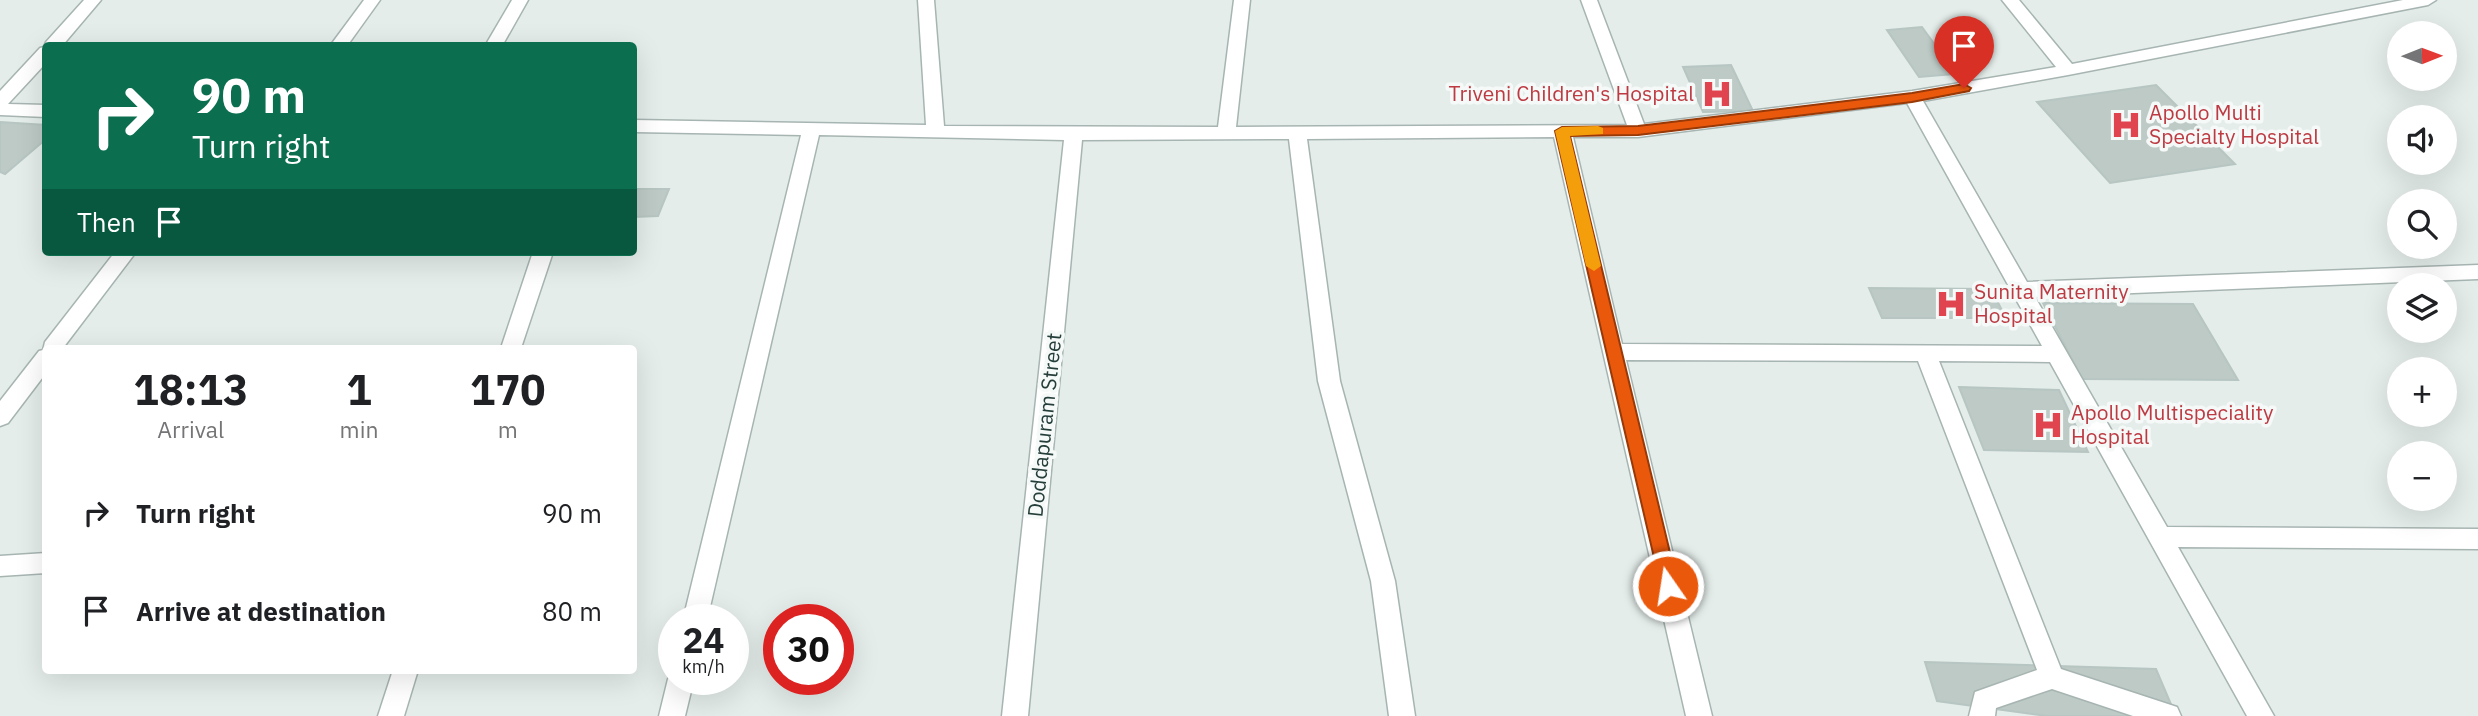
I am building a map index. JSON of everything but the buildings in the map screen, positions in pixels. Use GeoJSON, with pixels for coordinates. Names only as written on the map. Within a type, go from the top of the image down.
{"type":"FeatureCollection","features":[{"type":"Feature","properties":{"kind":"street"},"geometry":{"type":"LineString","coordinates":[[56,42],[93,0]]}},
{"type":"Feature","properties":{"kind":"street"},"geometry":{"type":"LineString","coordinates":[[341,42],[372,0]]}},
{"type":"Feature","properties":{"kind":"street"},"geometry":{"type":"LineString","coordinates":[[495,42],[520,0]]}},
{"type":"Feature","properties":{"kind":"street"},"geometry":{"type":"LineString","coordinates":[[926,0],[935,132]]}},
{"type":"Feature","properties":{"kind":"street"},"geometry":{"type":"LineString","coordinates":[[1226,134],[1242,0]]}},
{"type":"Feature","properties":{"kind":"street"},"geometry":{"type":"LineString","coordinates":[[1589,0],[1638,131]]}},
{"type":"Feature","properties":{"kind":"street"},"geometry":{"type":"LineString","coordinates":[[2010,0],[2068,70]]}},
{"type":"Feature","properties":{"kind":"street"},"geometry":{"type":"LineString","coordinates":[[637,127],[1074,134],[1638,131],[1912,97],[2068,70],[2428,0]]}},
{"type":"Feature","properties":{"kind":"street"},"geometry":{"type":"LineString","coordinates":[[0,102],[42,56]]}},
{"type":"Feature","properties":{"kind":"street"},"geometry":{"type":"LineString","coordinates":[[1912,97],[2261,716]]}},
{"type":"Feature","properties":{"kind":"street"},"geometry":{"type":"LineString","coordinates":[[0,109],[42,111]]}},
{"type":"Feature","properties":{"kind":"street"},"geometry":{"type":"LineString","coordinates":[[699,604],[811,130]]}},
{"type":"Feature","properties":{"kind":"street"},"geometry":{"type":"LineString","coordinates":[[1562,131],[1699,716]]}},
{"type":"Feature","properties":{"kind":"street"},"geometry":{"type":"LineString","coordinates":[[1297,133],[1329,381],[1383,581],[1402,716]]}},
{"type":"Feature","properties":{"kind":"street","name":"Doddapuram Street"},"geometry":{"type":"LineString","coordinates":[[1016,716],[1074,134]]}},
{"type":"Feature","properties":{"kind":"street"},"geometry":{"type":"LineString","coordinates":[[54,345],[123,256]]}},
{"type":"Feature","properties":{"kind":"street"},"geometry":{"type":"LineString","coordinates":[[512,345],[542,256]]}},
{"type":"Feature","properties":{"kind":"street"},"geometry":{"type":"LineString","coordinates":[[2021,290],[2478,272]]}},
{"type":"Feature","properties":{"kind":"street"},"geometry":{"type":"LineString","coordinates":[[1614,352],[2056,354]]}},
{"type":"Feature","properties":{"kind":"street"},"geometry":{"type":"LineString","coordinates":[[1926,355],[2052,677]]}},
{"type":"Feature","properties":{"kind":"street"},"geometry":{"type":"LineString","coordinates":[[0,417],[42,362]]}},
{"type":"Feature","properties":{"kind":"street"},"geometry":{"type":"LineString","coordinates":[[2160,537],[2478,539]]}},
{"type":"Feature","properties":{"kind":"street"},"geometry":{"type":"LineString","coordinates":[[0,566],[42,563]]}},
{"type":"Feature","properties":{"kind":"street"},"geometry":{"type":"LineString","coordinates":[[390,716],[404,674]]}},
{"type":"Feature","properties":{"kind":"street"},"geometry":{"type":"LineString","coordinates":[[1982,716],[1984,700],[2052,677],[2168,716]]}},
{"type":"Feature","properties":{"kind":"street"},"geometry":{"type":"LineString","coordinates":[[672,716],[677,695]]}},
{"type":"Feature","properties":{"kind":"slow traffic"},"geometry":{"type":"LineString","coordinates":[[1594,266],[1562,131],[1598,131]]}},
{"type":"Feature","properties":{"kind":"place","name":"Triveni Children's Hospital"},"geometry":{"type":"Point","coordinates":[1717,94]}},
{"type":"Feature","properties":{"kind":"place","name":"Apollo Multi Specialty Hospital"},"geometry":{"type":"Point","coordinates":[2126,125]}},
{"type":"Feature","properties":{"kind":"place","name":"Sunita Maternity Hospital"},"geometry":{"type":"Point","coordinates":[1951,304]}},
{"type":"Feature","properties":{"kind":"place","name":"Apollo Multispeciality Hospital"},"geometry":{"type":"Point","coordinates":[2048,425]}},
{"type":"Feature","properties":{"kind":"route"},"geometry":{"type":"LineString","coordinates":[[1668,586],[1562,131],[1638,131],[1912,97],[1964,88]]}}]}
